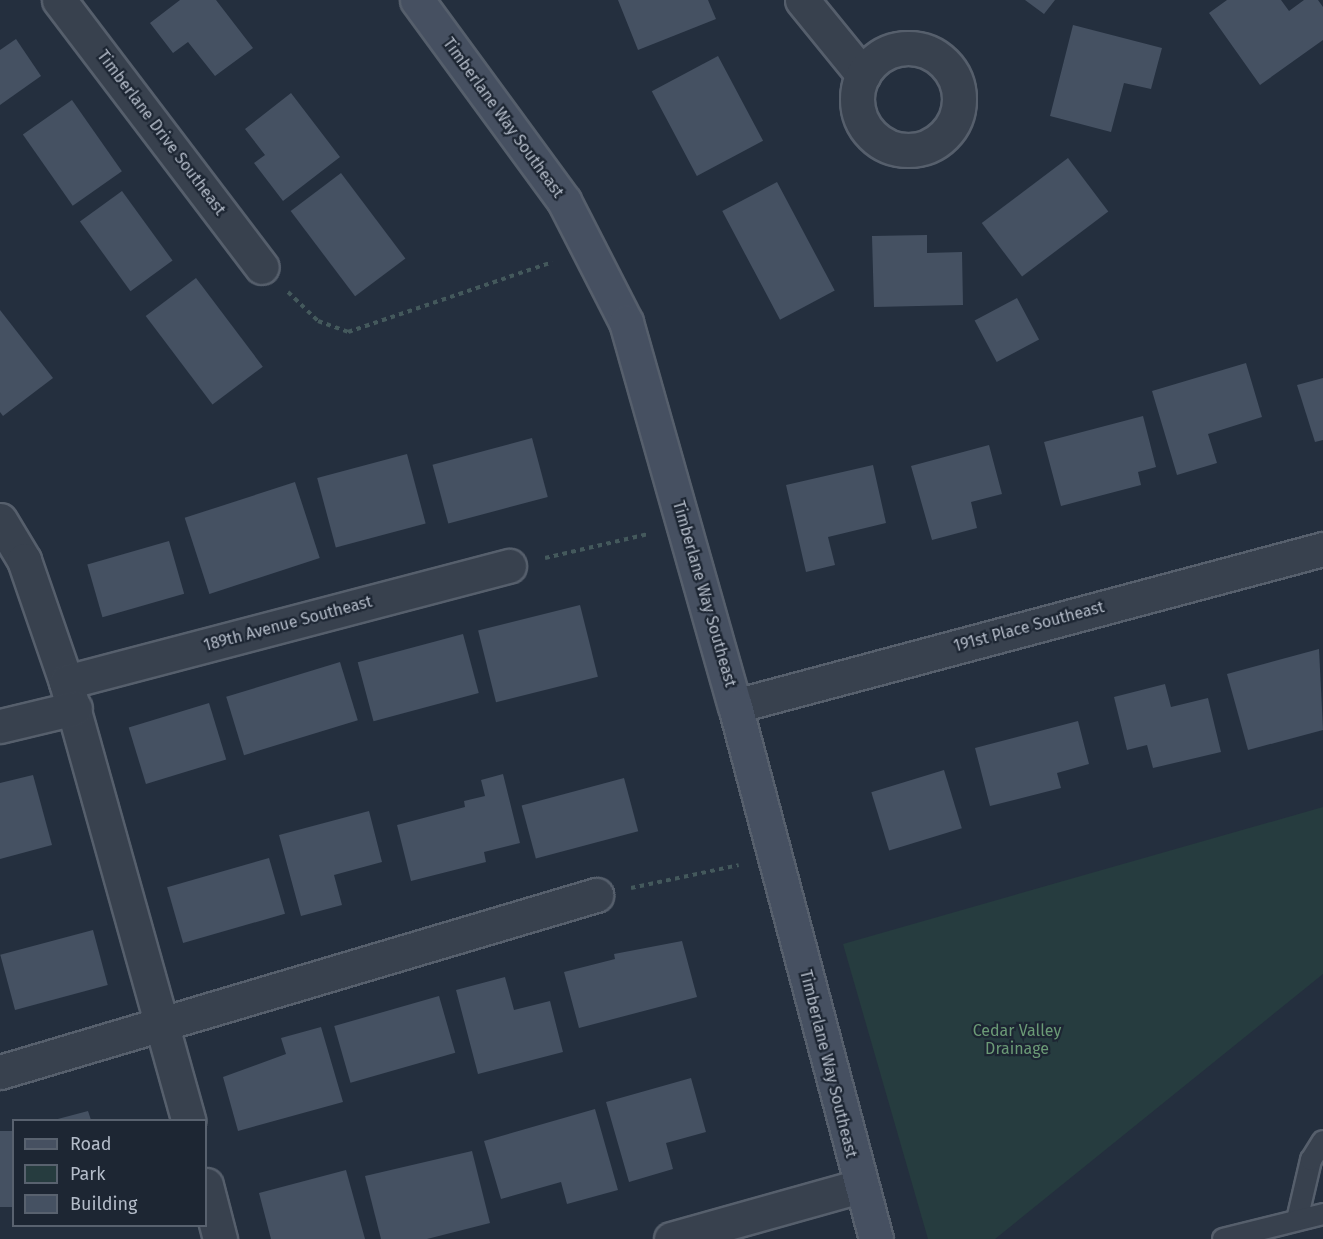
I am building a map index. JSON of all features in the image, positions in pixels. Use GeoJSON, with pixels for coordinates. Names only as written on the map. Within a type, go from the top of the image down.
{"type":"FeatureCollection","features":[{"type":"Feature","properties":{"kind":"street","name":"Timberlane Drive Southeast"},"geometry":{"type":"LineString","coordinates":[[59,0],[262,267]]}},
{"type":"Feature","properties":{"kind":"street","name":"Timberlane Way Southeast"},"geometry":{"type":"LineString","coordinates":[[417,0],[522,139],[590,249],[626,322],[735,706],[859,1186],[876,1239]]}},
{"type":"Feature","properties":{"kind":"street"},"geometry":{"type":"LineString","coordinates":[[802,0],[862,75]]}},
{"type":"Feature","properties":{"kind":"street"},"geometry":{"type":"LineString","coordinates":[[0,520],[24,560],[70,695],[188,1119]]}},
{"type":"Feature","properties":{"kind":"street","name":"191st Place Southeast"},"geometry":{"type":"LineString","coordinates":[[735,706],[1323,549]]}},
{"type":"Feature","properties":{"kind":"street","name":"189th Avenue Southeast"},"geometry":{"type":"LineString","coordinates":[[0,726],[70,695],[509,566]]}},
{"type":"Feature","properties":{"kind":"street"},"geometry":{"type":"LineString","coordinates":[[0,1072],[596,895]]}},
{"type":"Feature","properties":{"kind":"street"},"geometry":{"type":"LineString","coordinates":[[671,1239],[859,1186]]}},
{"type":"Feature","properties":{"kind":"street"},"geometry":{"type":"LineString","coordinates":[[207,1189],[220,1239]]}},
{"type":"Feature","properties":{"kind":"lane"},"geometry":{"type":"LineString","coordinates":[[1297,1220],[1311,1160],[1323,1141]]}},
{"type":"Feature","properties":{"kind":"lane"},"geometry":{"type":"LineString","coordinates":[[1223,1239],[1262,1234],[1297,1220],[1323,1214]]}},
{"type":"Feature","properties":{"kind":"path"},"geometry":{"type":"LineString","coordinates":[[262,267],[318,321],[348,332],[590,249]]}},
{"type":"Feature","properties":{"kind":"path"},"geometry":{"type":"LineString","coordinates":[[509,566],[684,525]]}},
{"type":"Feature","properties":{"kind":"path"},"geometry":{"type":"LineString","coordinates":[[596,895],[774,858]]}},
{"type":"Feature","properties":{"kind":"green space","name":"Cedar Valley Drainage"},"geometry":{"type":"Polygon","coordinates":[[[1323,807],[1323,974],[995,1239],[928,1239],[843,944],[1323,807]]]}},
{"type":"Feature","properties":{"kind":"building"},"geometry":{"type":"Polygon","coordinates":[[[180,0],[216,0],[253,48],[215,76],[188,42],[173,53],[150,23],[180,0]]]}},
{"type":"Feature","properties":{"kind":"building"},"geometry":{"type":"Polygon","coordinates":[[[618,0],[708,0],[716,19],[638,50],[618,0]]]}},
{"type":"Feature","properties":{"kind":"building"},"geometry":{"type":"Polygon","coordinates":[[[1025,0],[1055,0],[1044,14],[1025,0]]]}},
{"type":"Feature","properties":{"kind":"building"},"geometry":{"type":"Polygon","coordinates":[[[1227,0],[1281,0],[1289,11],[1304,0],[1318,0],[1323,7],[1323,40],[1260,85],[1209,13],[1227,0]]]}},
{"type":"Feature","properties":{"kind":"building"},"geometry":{"type":"Polygon","coordinates":[[[1073,25],[1162,48],[1151,89],[1124,83],[1111,132],[1050,116],[1073,25]]]}},
{"type":"Feature","properties":{"kind":"building"},"geometry":{"type":"Polygon","coordinates":[[[16,39],[41,76],[0,105],[0,50],[16,39]]]}},
{"type":"Feature","properties":{"kind":"building"},"geometry":{"type":"Polygon","coordinates":[[[718,56],[763,141],[697,176],[652,91],[718,56]]]}},
{"type":"Feature","properties":{"kind":"building"},"geometry":{"type":"Polygon","coordinates":[[[291,93],[340,157],[283,201],[254,163],[265,155],[245,129],[291,93]]]}},
{"type":"Feature","properties":{"kind":"building"},"geometry":{"type":"Polygon","coordinates":[[[72,100],[122,171],[73,206],[23,134],[72,100]]]}},
{"type":"Feature","properties":{"kind":"building"},"geometry":{"type":"Polygon","coordinates":[[[1068,158],[1108,212],[1022,277],[982,223],[1068,158]]]}},
{"type":"Feature","properties":{"kind":"building"},"geometry":{"type":"Polygon","coordinates":[[[341,173],[405,258],[355,296],[291,211],[341,173]]]}},
{"type":"Feature","properties":{"kind":"building"},"geometry":{"type":"Polygon","coordinates":[[[777,182],[835,291],[780,320],[722,211],[777,182]]]}},
{"type":"Feature","properties":{"kind":"building"},"geometry":{"type":"Polygon","coordinates":[[[122,191],[173,261],[130,291],[80,222],[122,191]]]}},
{"type":"Feature","properties":{"kind":"building"},"geometry":{"type":"Polygon","coordinates":[[[927,235],[927,253],[962,252],[963,305],[874,307],[872,236],[927,235]]]}},
{"type":"Feature","properties":{"kind":"building"},"geometry":{"type":"Polygon","coordinates":[[[196,278],[263,367],[212,405],[146,316],[196,278]]]}},
{"type":"Feature","properties":{"kind":"building"},"geometry":{"type":"Polygon","coordinates":[[[1017,298],[1039,339],[997,362],[975,321],[1017,298]]]}},
{"type":"Feature","properties":{"kind":"building"},"geometry":{"type":"Polygon","coordinates":[[[0,310],[53,378],[3,416],[0,412],[0,310]]]}},
{"type":"Feature","properties":{"kind":"building"},"geometry":{"type":"Polygon","coordinates":[[[1246,363],[1262,417],[1208,434],[1217,463],[1177,475],[1152,391],[1246,363]]]}},
{"type":"Feature","properties":{"kind":"building"},"geometry":{"type":"Polygon","coordinates":[[[1323,378],[1323,440],[1315,442],[1297,385],[1323,378]]]}},
{"type":"Feature","properties":{"kind":"building"},"geometry":{"type":"Polygon","coordinates":[[[1143,416],[1156,467],[1138,472],[1141,485],[1061,506],[1044,442],[1143,416]]]}},
{"type":"Feature","properties":{"kind":"building"},"geometry":{"type":"Polygon","coordinates":[[[532,438],[548,497],[448,524],[433,465],[532,438]]]}},
{"type":"Feature","properties":{"kind":"building"},"geometry":{"type":"Polygon","coordinates":[[[989,445],[1002,494],[971,502],[977,528],[932,540],[911,466],[989,445]]]}},
{"type":"Feature","properties":{"kind":"building"},"geometry":{"type":"Polygon","coordinates":[[[407,454],[426,524],[336,548],[317,478],[407,454]]]}},
{"type":"Feature","properties":{"kind":"building"},"geometry":{"type":"Polygon","coordinates":[[[873,465],[886,523],[828,537],[835,565],[806,572],[786,485],[873,465]]]}},
{"type":"Feature","properties":{"kind":"building"},"geometry":{"type":"Polygon","coordinates":[[[295,482],[320,558],[209,594],[185,518],[295,482]]]}},
{"type":"Feature","properties":{"kind":"building"},"geometry":{"type":"Polygon","coordinates":[[[169,541],[184,594],[102,617],[87,564],[169,541]]]}},
{"type":"Feature","properties":{"kind":"building"},"geometry":{"type":"Polygon","coordinates":[[[580,605],[598,677],[496,702],[478,630],[580,605]]]}},
{"type":"Feature","properties":{"kind":"building"},"geometry":{"type":"Polygon","coordinates":[[[463,634],[479,693],[374,721],[358,662],[463,634]]]}},
{"type":"Feature","properties":{"kind":"building"},"geometry":{"type":"Polygon","coordinates":[[[1319,649],[1323,730],[1248,750],[1227,674],[1319,649]]]}},
{"type":"Feature","properties":{"kind":"building"},"geometry":{"type":"Polygon","coordinates":[[[340,662],[358,720],[244,755],[226,697],[340,662]]]}},
{"type":"Feature","properties":{"kind":"building"},"geometry":{"type":"Polygon","coordinates":[[[1165,684],[1171,707],[1208,698],[1221,752],[1153,768],[1147,745],[1127,750],[1114,697],[1165,684]]]}},
{"type":"Feature","properties":{"kind":"building"},"geometry":{"type":"Polygon","coordinates":[[[209,703],[226,759],[146,784],[129,728],[209,703]]]}},
{"type":"Feature","properties":{"kind":"building"},"geometry":{"type":"Polygon","coordinates":[[[1078,721],[1089,764],[1057,773],[1061,788],[990,806],[975,748],[1078,721]]]}},
{"type":"Feature","properties":{"kind":"building"},"geometry":{"type":"Polygon","coordinates":[[[944,770],[962,828],[889,851],[871,792],[944,770]]]}},
{"type":"Feature","properties":{"kind":"building"},"geometry":{"type":"Polygon","coordinates":[[[503,774],[520,843],[484,852],[486,862],[411,881],[397,825],[465,807],[464,801],[485,796],[481,780],[503,774]]]}},
{"type":"Feature","properties":{"kind":"building"},"geometry":{"type":"Polygon","coordinates":[[[33,775],[52,845],[0,859],[0,783],[33,775]]]}},
{"type":"Feature","properties":{"kind":"building"},"geometry":{"type":"Polygon","coordinates":[[[624,778],[638,831],[536,859],[522,805],[624,778]]]}},
{"type":"Feature","properties":{"kind":"building"},"geometry":{"type":"Polygon","coordinates":[[[369,811],[382,862],[334,875],[342,905],[301,916],[279,835],[369,811]]]}},
{"type":"Feature","properties":{"kind":"building"},"geometry":{"type":"Polygon","coordinates":[[[269,858],[285,914],[183,943],[167,887],[269,858]]]}},
{"type":"Feature","properties":{"kind":"building"},"geometry":{"type":"Polygon","coordinates":[[[93,930],[108,985],[15,1010],[0,955],[93,930]]]}},
{"type":"Feature","properties":{"kind":"building"},"geometry":{"type":"Polygon","coordinates":[[[682,941],[697,997],[579,1028],[564,972],[615,959],[614,954],[682,941]]]}},
{"type":"Feature","properties":{"kind":"building"},"geometry":{"type":"Polygon","coordinates":[[[505,977],[514,1010],[550,1001],[563,1052],[478,1074],[456,990],[505,977]]]}},
{"type":"Feature","properties":{"kind":"building"},"geometry":{"type":"Polygon","coordinates":[[[439,996],[455,1053],[350,1083],[334,1026],[439,996]]]}},
{"type":"Feature","properties":{"kind":"building"},"geometry":{"type":"Polygon","coordinates":[[[321,1027],[343,1102],[238,1131],[223,1077],[286,1054],[281,1038],[321,1027]]]}},
{"type":"Feature","properties":{"kind":"building"},"geometry":{"type":"Polygon","coordinates":[[[691,1078],[706,1132],[666,1143],[673,1169],[629,1182],[606,1102],[691,1078]]]}},
{"type":"Feature","properties":{"kind":"building"},"geometry":{"type":"Polygon","coordinates":[[[595,1109],[618,1190],[567,1204],[561,1182],[501,1199],[484,1141],[595,1109]]]}},
{"type":"Feature","properties":{"kind":"building"},"geometry":{"type":"Polygon","coordinates":[[[88,1111],[91,1119],[58,1119],[88,1111]]]}},
{"type":"Feature","properties":{"kind":"building"},"geometry":{"type":"Polygon","coordinates":[[[0,1131],[12,1131],[12,1207],[0,1207],[0,1131]]]}},
{"type":"Feature","properties":{"kind":"building"},"geometry":{"type":"Polygon","coordinates":[[[472,1151],[490,1223],[427,1239],[381,1239],[365,1176],[472,1151]]]}},
{"type":"Feature","properties":{"kind":"building"},"geometry":{"type":"Polygon","coordinates":[[[346,1170],[365,1239],[271,1239],[259,1193],[346,1170]]]}}]}
